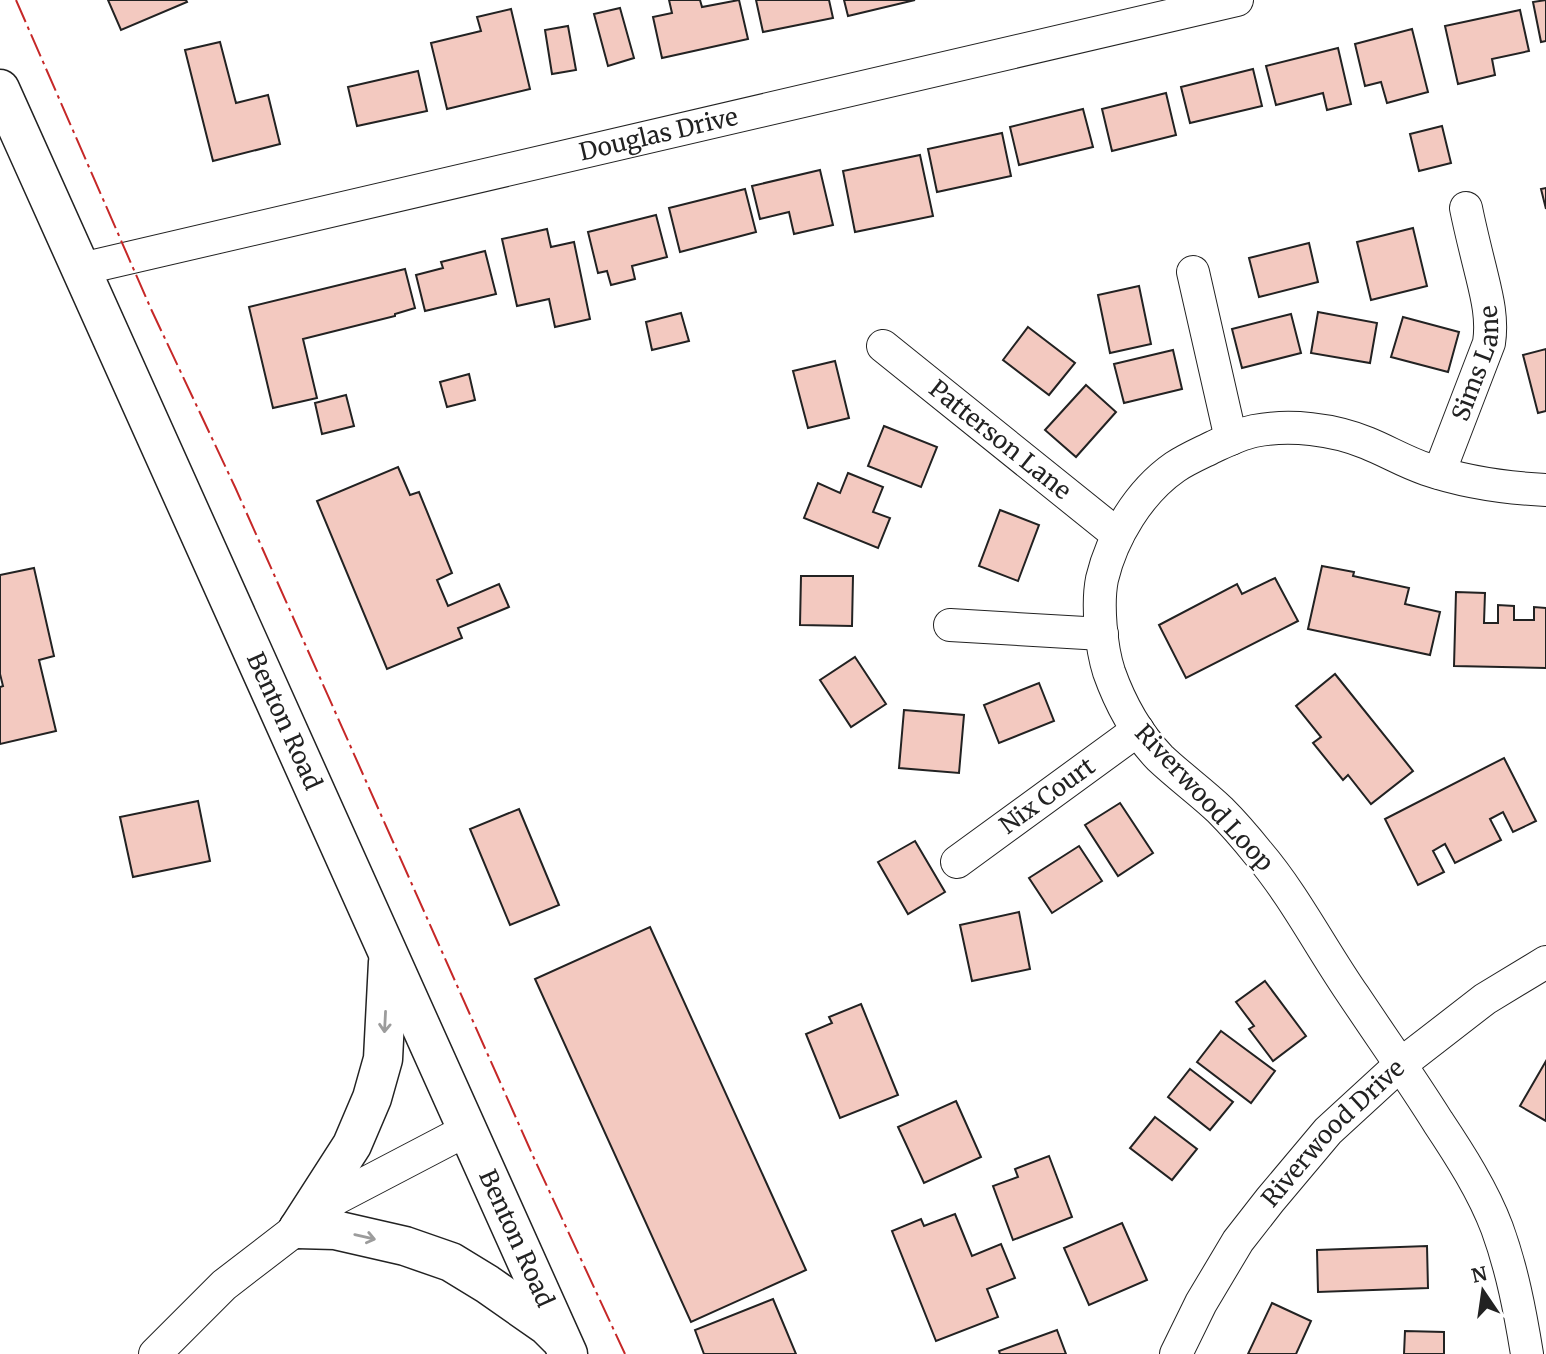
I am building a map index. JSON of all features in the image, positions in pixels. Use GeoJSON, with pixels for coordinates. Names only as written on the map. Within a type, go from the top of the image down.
{"type":"FeatureCollection","features":[{"type":"Feature","properties":{"kind":"main road","name":"Benton Road"},"geometry":{"type":"LineString","coordinates":[[0,89],[566,1348]]}},
{"type":"Feature","properties":{"kind":"main road"},"geometry":{"type":"LineString","coordinates":[[298,1229],[352,1145],[372,1098],[383,1059],[388,954]]}},
{"type":"Feature","properties":{"kind":"main road"},"geometry":{"type":"LineString","coordinates":[[298,1229],[335,1230],[405,1246],[451,1262],[547,1326],[566,1348]]}},
{"type":"Feature","properties":{"kind":"street","name":"Douglas Drive"},"geometry":{"type":"LineString","coordinates":[[81,269],[1237,0]]}},
{"type":"Feature","properties":{"kind":"street","name":"Sims Lane"},"geometry":{"type":"LineString","coordinates":[[1439,473],[1489,344],[1491,329],[1486,291],[1466,208]]}},
{"type":"Feature","properties":{"kind":"street"},"geometry":{"type":"LineString","coordinates":[[1193,272],[1231,439]]}},
{"type":"Feature","properties":{"kind":"street","name":"Patterson Lane"},"geometry":{"type":"LineString","coordinates":[[883,346],[1118,535]]}},
{"type":"Feature","properties":{"kind":"street","name":"Riverwood Loop"},"geometry":{"type":"LineString","coordinates":[[1527,1354],[1512,1274],[1496,1225],[1455,1147],[1262,857],[1219,810],[1161,758],[1138,730],[1109,670],[1104,651],[1099,600],[1102,579],[1118,535],[1153,486],[1175,467],[1231,439],[1252,432],[1281,429],[1335,433],[1367,443],[1439,473],[1501,486],[1546,490]]}},
{"type":"Feature","properties":{"kind":"street"},"geometry":{"type":"LineString","coordinates":[[950,625],[1102,634]]}},
{"type":"Feature","properties":{"kind":"street","name":"Nix Court"},"geometry":{"type":"LineString","coordinates":[[957,862],[1138,730]]}},
{"type":"Feature","properties":{"kind":"street","name":"Riverwood Drive"},"geometry":{"type":"LineString","coordinates":[[1176,1354],[1200,1303],[1238,1241],[1328,1131],[1401,1064],[1485,999],[1546,962]]}},
{"type":"Feature","properties":{"kind":"street"},"geometry":{"type":"LineString","coordinates":[[155,1354],[225,1285],[337,1198],[467,1130]]}},
{"type":"Feature","properties":{"kind":"building"},"geometry":{"type":"Polygon","coordinates":[[[108,0],[186,0],[187,2],[121,30],[108,0]]]}},
{"type":"Feature","properties":{"kind":"building"},"geometry":{"type":"Polygon","coordinates":[[[669,0],[700,0],[702,7],[739,0],[748,39],[662,58],[653,17],[672,13],[669,0]]]}},
{"type":"Feature","properties":{"kind":"building"},"geometry":{"type":"Polygon","coordinates":[[[756,0],[829,0],[833,18],[763,32],[756,0]]]}},
{"type":"Feature","properties":{"kind":"building"},"geometry":{"type":"Polygon","coordinates":[[[844,0],[915,0],[848,16],[844,0]]]}},
{"type":"Feature","properties":{"kind":"building"},"geometry":{"type":"Polygon","coordinates":[[[1546,0],[1546,41],[1541,42],[1533,2],[1546,0]]]}},
{"type":"Feature","properties":{"kind":"building"},"geometry":{"type":"Polygon","coordinates":[[[620,8],[634,58],[608,66],[594,14],[620,8]]]}},
{"type":"Feature","properties":{"kind":"building"},"geometry":{"type":"Polygon","coordinates":[[[511,9],[530,89],[447,109],[431,43],[481,31],[477,17],[511,9]]]}},
{"type":"Feature","properties":{"kind":"building"},"geometry":{"type":"Polygon","coordinates":[[[1520,10],[1529,51],[1492,59],[1495,75],[1458,84],[1445,26],[1520,10]]]}},
{"type":"Feature","properties":{"kind":"building"},"geometry":{"type":"Polygon","coordinates":[[[568,26],[576,70],[552,74],[545,30],[568,26]]]}},
{"type":"Feature","properties":{"kind":"building"},"geometry":{"type":"Polygon","coordinates":[[[1412,29],[1428,92],[1387,103],[1381,82],[1365,86],[1355,44],[1412,29]]]}},
{"type":"Feature","properties":{"kind":"building"},"geometry":{"type":"Polygon","coordinates":[[[220,42],[236,103],[268,95],[280,144],[213,161],[185,50],[220,42]]]}},
{"type":"Feature","properties":{"kind":"building"},"geometry":{"type":"Polygon","coordinates":[[[1338,48],[1351,104],[1327,110],[1323,93],[1276,105],[1266,66],[1338,48]]]}},
{"type":"Feature","properties":{"kind":"building"},"geometry":{"type":"Polygon","coordinates":[[[1253,69],[1262,106],[1190,123],[1181,87],[1253,69]]]}},
{"type":"Feature","properties":{"kind":"building"},"geometry":{"type":"Polygon","coordinates":[[[418,71],[427,111],[357,126],[348,87],[418,71]]]}},
{"type":"Feature","properties":{"kind":"building"},"geometry":{"type":"Polygon","coordinates":[[[1166,93],[1176,135],[1112,151],[1102,109],[1166,93]]]}},
{"type":"Feature","properties":{"kind":"building"},"geometry":{"type":"Polygon","coordinates":[[[1083,109],[1093,147],[1019,165],[1010,127],[1083,109]]]}},
{"type":"Feature","properties":{"kind":"building"},"geometry":{"type":"Polygon","coordinates":[[[1442,126],[1451,163],[1419,171],[1410,134],[1442,126]]]}},
{"type":"Feature","properties":{"kind":"building"},"geometry":{"type":"Polygon","coordinates":[[[1002,133],[1011,176],[937,192],[928,149],[1002,133]]]}},
{"type":"Feature","properties":{"kind":"building"},"geometry":{"type":"Polygon","coordinates":[[[920,155],[933,216],[855,232],[843,171],[920,155]]]}},
{"type":"Feature","properties":{"kind":"building"},"geometry":{"type":"Polygon","coordinates":[[[820,170],[833,225],[794,234],[789,212],[760,219],[752,186],[820,170]]]}},
{"type":"Feature","properties":{"kind":"building"},"geometry":{"type":"Polygon","coordinates":[[[1546,188],[1546,209],[1541,189],[1546,188]]]}},
{"type":"Feature","properties":{"kind":"building"},"geometry":{"type":"Polygon","coordinates":[[[745,189],[756,232],[680,252],[669,208],[745,189]]]}},
{"type":"Feature","properties":{"kind":"building"},"geometry":{"type":"Polygon","coordinates":[[[656,215],[667,257],[632,266],[635,279],[611,285],[607,271],[598,273],[588,232],[656,215]]]}},
{"type":"Feature","properties":{"kind":"building"},"geometry":{"type":"Polygon","coordinates":[[[1413,228],[1427,286],[1371,300],[1357,242],[1413,228]]]}},
{"type":"Feature","properties":{"kind":"building"},"geometry":{"type":"Polygon","coordinates":[[[547,229],[551,247],[574,242],[590,319],[555,327],[549,299],[517,306],[502,239],[547,229]]]}},
{"type":"Feature","properties":{"kind":"building"},"geometry":{"type":"Polygon","coordinates":[[[1309,243],[1318,282],[1259,297],[1249,258],[1309,243]]]}},
{"type":"Feature","properties":{"kind":"building"},"geometry":{"type":"Polygon","coordinates":[[[485,251],[496,294],[425,311],[416,275],[443,268],[441,262],[485,251]]]}},
{"type":"Feature","properties":{"kind":"building"},"geometry":{"type":"Polygon","coordinates":[[[405,269],[415,308],[395,316],[303,339],[317,398],[273,408],[249,307],[405,269]]]}},
{"type":"Feature","properties":{"kind":"building"},"geometry":{"type":"Polygon","coordinates":[[[1139,286],[1151,344],[1110,353],[1098,295],[1139,286]]]}},
{"type":"Feature","properties":{"kind":"building"},"geometry":{"type":"Polygon","coordinates":[[[1318,312],[1377,323],[1370,363],[1311,353],[1318,312]]]}},
{"type":"Feature","properties":{"kind":"building"},"geometry":{"type":"Polygon","coordinates":[[[681,313],[689,341],[652,350],[646,322],[681,313]]]}},
{"type":"Feature","properties":{"kind":"building"},"geometry":{"type":"Polygon","coordinates":[[[1291,314],[1301,353],[1242,368],[1232,329],[1291,314]]]}},
{"type":"Feature","properties":{"kind":"building"},"geometry":{"type":"Polygon","coordinates":[[[1403,317],[1459,332],[1448,372],[1391,357],[1403,317]]]}},
{"type":"Feature","properties":{"kind":"building"},"geometry":{"type":"Polygon","coordinates":[[[1028,327],[1075,363],[1049,395],[1003,360],[1028,327]]]}},
{"type":"Feature","properties":{"kind":"building"},"geometry":{"type":"Polygon","coordinates":[[[1546,349],[1546,411],[1538,413],[1523,355],[1546,349]]]}},
{"type":"Feature","properties":{"kind":"building"},"geometry":{"type":"Polygon","coordinates":[[[1173,350],[1182,389],[1124,403],[1114,364],[1173,350]]]}},
{"type":"Feature","properties":{"kind":"building"},"geometry":{"type":"Polygon","coordinates":[[[835,361],[849,418],[808,428],[793,371],[835,361]]]}},
{"type":"Feature","properties":{"kind":"building"},"geometry":{"type":"Polygon","coordinates":[[[469,374],[475,400],[447,407],[440,382],[469,374]]]}},
{"type":"Feature","properties":{"kind":"building"},"geometry":{"type":"Polygon","coordinates":[[[1086,385],[1116,412],[1076,457],[1045,430],[1086,385]]]}},
{"type":"Feature","properties":{"kind":"building"},"geometry":{"type":"Polygon","coordinates":[[[346,395],[354,426],[322,434],[315,403],[346,395]]]}},
{"type":"Feature","properties":{"kind":"building"},"geometry":{"type":"Polygon","coordinates":[[[884,426],[937,447],[921,487],[868,466],[884,426]]]}},
{"type":"Feature","properties":{"kind":"building"},"geometry":{"type":"Polygon","coordinates":[[[398,467],[410,495],[419,492],[452,573],[437,580],[448,606],[499,584],[509,607],[458,628],[462,638],[387,669],[317,501],[398,467]]]}},
{"type":"Feature","properties":{"kind":"building"},"geometry":{"type":"Polygon","coordinates":[[[848,473],[883,487],[873,512],[890,518],[878,548],[804,518],[818,483],[840,493],[848,473]]]}},
{"type":"Feature","properties":{"kind":"building"},"geometry":{"type":"Polygon","coordinates":[[[1000,510],[1039,525],[1018,581],[979,566],[1000,510]]]}},
{"type":"Feature","properties":{"kind":"building"},"geometry":{"type":"Polygon","coordinates":[[[1322,566],[1409,588],[1405,604],[1440,612],[1430,655],[1308,629],[1322,566]]]}},
{"type":"Feature","properties":{"kind":"building"},"geometry":{"type":"Polygon","coordinates":[[[34,568],[54,656],[39,660],[56,731],[0,744],[0,687],[3,686],[0,674],[0,575],[34,568]]]}},
{"type":"Feature","properties":{"kind":"building"},"geometry":{"type":"Polygon","coordinates":[[[801,576],[853,576],[852,626],[800,625],[801,576]]]}},
{"type":"Feature","properties":{"kind":"building"},"geometry":{"type":"Polygon","coordinates":[[[1275,578],[1298,621],[1186,678],[1159,625],[1237,584],[1242,594],[1275,578]]]}},
{"type":"Feature","properties":{"kind":"building"},"geometry":{"type":"Polygon","coordinates":[[[1456,592],[1485,593],[1484,623],[1498,623],[1498,605],[1514,606],[1514,620],[1534,620],[1534,607],[1546,608],[1546,668],[1454,666],[1456,592]]]}},
{"type":"Feature","properties":{"kind":"building"},"geometry":{"type":"Polygon","coordinates":[[[855,657],[886,704],[851,727],[820,680],[855,657]]]}},
{"type":"Feature","properties":{"kind":"building"},"geometry":{"type":"Polygon","coordinates":[[[1335,674],[1413,771],[1371,804],[1348,775],[1343,780],[1313,743],[1321,737],[1296,706],[1335,674]]]}},
{"type":"Feature","properties":{"kind":"building"},"geometry":{"type":"Polygon","coordinates":[[[1039,683],[1054,721],[999,743],[984,705],[1039,683]]]}},
{"type":"Feature","properties":{"kind":"building"},"geometry":{"type":"Polygon","coordinates":[[[904,710],[964,715],[959,773],[899,768],[904,710]]]}},
{"type":"Feature","properties":{"kind":"building"},"geometry":{"type":"Polygon","coordinates":[[[1504,758],[1536,821],[1513,832],[1503,812],[1490,819],[1501,840],[1455,863],[1445,844],[1433,851],[1444,872],[1418,885],[1385,819],[1504,758]]]}},
{"type":"Feature","properties":{"kind":"building"},"geometry":{"type":"Polygon","coordinates":[[[198,801],[210,861],[133,877],[120,817],[198,801]]]}},
{"type":"Feature","properties":{"kind":"building"},"geometry":{"type":"Polygon","coordinates":[[[1120,803],[1153,853],[1118,876],[1085,825],[1120,803]]]}},
{"type":"Feature","properties":{"kind":"building"},"geometry":{"type":"Polygon","coordinates":[[[519,809],[559,905],[510,925],[470,829],[519,809]]]}},
{"type":"Feature","properties":{"kind":"building"},"geometry":{"type":"Polygon","coordinates":[[[915,841],[945,892],[908,914],[878,862],[915,841]]]}},
{"type":"Feature","properties":{"kind":"building"},"geometry":{"type":"Polygon","coordinates":[[[1079,846],[1102,881],[1052,913],[1029,878],[1079,846]]]}},
{"type":"Feature","properties":{"kind":"building"},"geometry":{"type":"Polygon","coordinates":[[[1019,912],[1030,969],[972,981],[960,925],[1019,912]]]}},
{"type":"Feature","properties":{"kind":"building"},"geometry":{"type":"Polygon","coordinates":[[[650,927],[806,1270],[691,1322],[535,979],[650,927]]]}},
{"type":"Feature","properties":{"kind":"building"},"geometry":{"type":"Polygon","coordinates":[[[1265,981],[1306,1036],[1273,1061],[1249,1029],[1254,1026],[1236,1002],[1265,981]]]}},
{"type":"Feature","properties":{"kind":"building"},"geometry":{"type":"Polygon","coordinates":[[[861,1004],[898,1095],[840,1118],[806,1034],[832,1023],[829,1017],[861,1004]]]}},
{"type":"Feature","properties":{"kind":"building"},"geometry":{"type":"Polygon","coordinates":[[[1221,1031],[1275,1071],[1251,1103],[1197,1062],[1221,1031]]]}},
{"type":"Feature","properties":{"kind":"building"},"geometry":{"type":"Polygon","coordinates":[[[1546,1061],[1546,1121],[1520,1106],[1546,1061]]]}},
{"type":"Feature","properties":{"kind":"building"},"geometry":{"type":"Polygon","coordinates":[[[1190,1069],[1233,1102],[1210,1130],[1168,1097],[1190,1069]]]}},
{"type":"Feature","properties":{"kind":"building"},"geometry":{"type":"Polygon","coordinates":[[[956,1101],[981,1157],[924,1183],[898,1127],[956,1101]]]}},
{"type":"Feature","properties":{"kind":"building"},"geometry":{"type":"Polygon","coordinates":[[[1155,1117],[1197,1149],[1172,1180],[1130,1148],[1155,1117]]]}},
{"type":"Feature","properties":{"kind":"building"},"geometry":{"type":"Polygon","coordinates":[[[1049,1156],[1072,1217],[1013,1240],[993,1186],[1018,1177],[1015,1169],[1049,1156]]]}},
{"type":"Feature","properties":{"kind":"building"},"geometry":{"type":"Polygon","coordinates":[[[955,1214],[972,1256],[1001,1244],[1015,1278],[987,1289],[998,1317],[936,1341],[892,1231],[921,1219],[924,1226],[955,1214]]]}},
{"type":"Feature","properties":{"kind":"building"},"geometry":{"type":"Polygon","coordinates":[[[1122,1223],[1147,1280],[1089,1305],[1064,1248],[1122,1223]]]}},
{"type":"Feature","properties":{"kind":"building"},"geometry":{"type":"Polygon","coordinates":[[[1427,1246],[1428,1288],[1318,1292],[1317,1250],[1427,1246]]]}},
{"type":"Feature","properties":{"kind":"building"},"geometry":{"type":"Polygon","coordinates":[[[773,1299],[796,1354],[704,1354],[695,1330],[773,1299]]]}},
{"type":"Feature","properties":{"kind":"building"},"geometry":{"type":"Polygon","coordinates":[[[1272,1303],[1311,1321],[1296,1354],[1248,1354],[1272,1303]]]}},
{"type":"Feature","properties":{"kind":"building"},"geometry":{"type":"Polygon","coordinates":[[[1057,1330],[1066,1354],[1000,1354],[999,1351],[1057,1330]]]}},
{"type":"Feature","properties":{"kind":"building"},"geometry":{"type":"Polygon","coordinates":[[[1405,1331],[1444,1332],[1444,1354],[1404,1354],[1405,1331]]]}},
{"type":"Feature","properties":{"kind":"power"},"geometry":{"type":"LineString","coordinates":[[16,0],[151,309],[235,487],[533,1156],[625,1354]]}}]}
